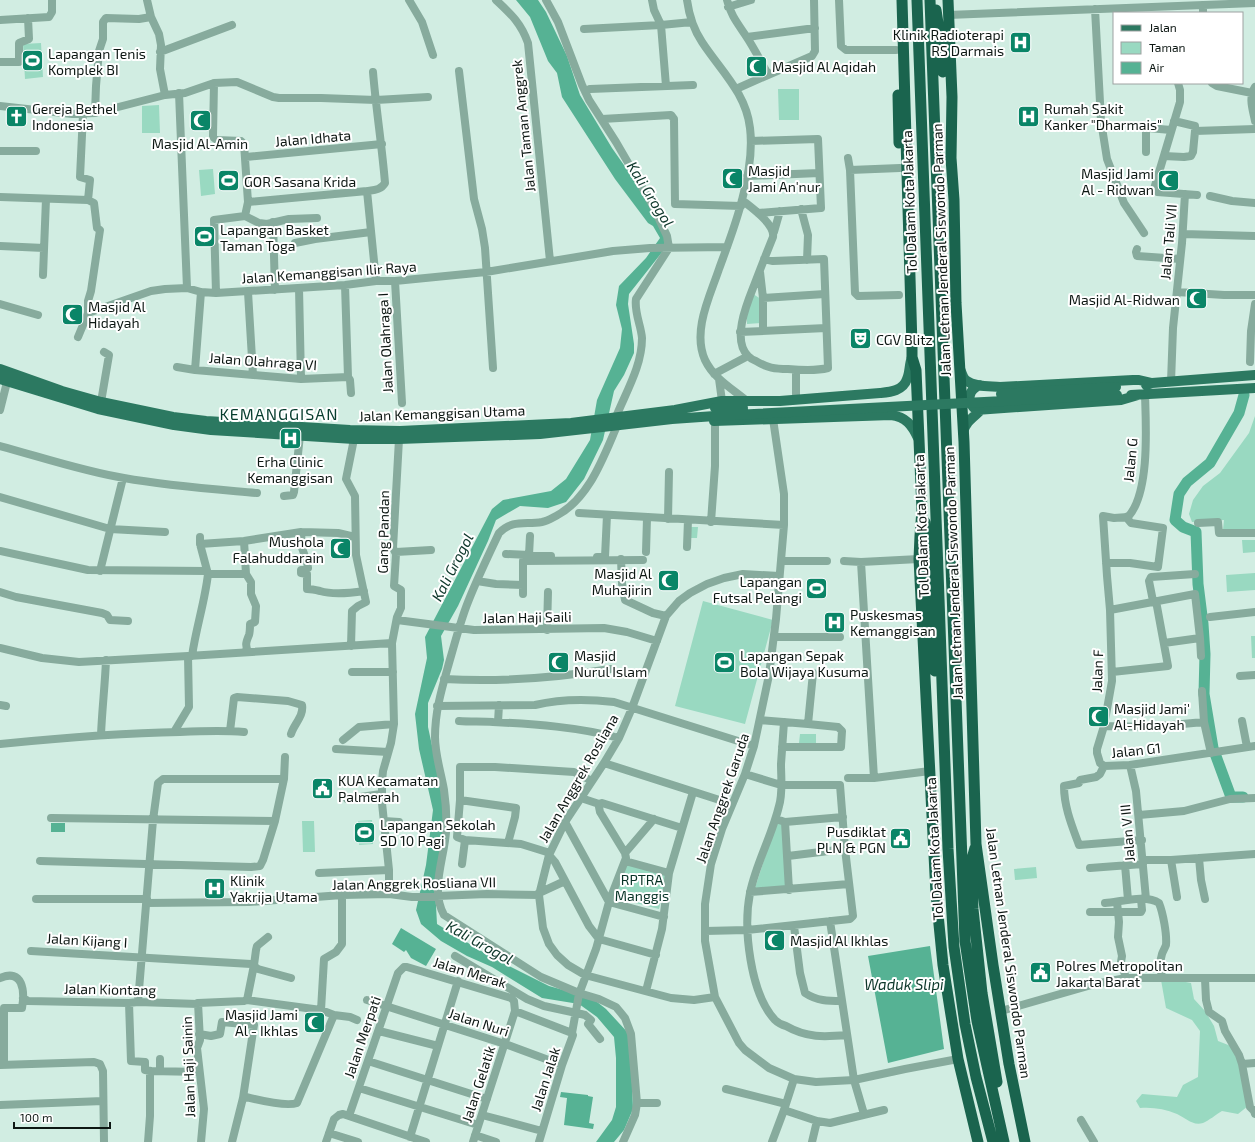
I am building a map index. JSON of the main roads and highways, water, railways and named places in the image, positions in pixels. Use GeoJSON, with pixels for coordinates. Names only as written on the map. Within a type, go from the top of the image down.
{"type":"FeatureCollection","features":[{"type":"Feature","properties":{"kind":"highway"},"geometry":{"type":"LineString","coordinates":[[895,0],[896,50],[902,109],[900,168],[905,295],[910,302]]}},
{"type":"Feature","properties":{"kind":"highway","name":"Jalan Letnan Jenderal Siswondo Parman"},"geometry":{"type":"LineString","coordinates":[[902,0],[902,109],[912,357],[916,370],[922,510],[919,559],[936,894],[945,981],[958,1059],[978,1142]]}},
{"type":"Feature","properties":{"kind":"highway","name":"Tol Dalam Kota Jakarta"},"geometry":{"type":"LineString","coordinates":[[917,0],[948,849],[954,947],[965,1024],[976,1077],[993,1142]]}},
{"type":"Feature","properties":{"kind":"highway"},"geometry":{"type":"LineString","coordinates":[[931,0],[936,10],[940,36],[951,158]]}},
{"type":"Feature","properties":{"kind":"highway","name":"Tol Dalam Kota Jakarta"},"geometry":{"type":"LineString","coordinates":[[931,0],[965,941],[977,1021],[1004,1142]]}},
{"type":"Feature","properties":{"kind":"highway","name":"Jalan Letnan Jenderal Siswondo Parman"},"geometry":{"type":"LineString","coordinates":[[948,0],[952,97],[951,158],[963,433],[976,844],[1009,1064],[1025,1142]]}},
{"type":"Feature","properties":{"kind":"highway"},"geometry":{"type":"LineString","coordinates":[[923,182],[937,181]]}},
{"type":"Feature","properties":{"kind":"highway"},"geometry":{"type":"LineString","coordinates":[[922,510],[928,538],[933,653],[936,671],[942,684]]}},
{"type":"Feature","properties":{"kind":"highway"},"geometry":{"type":"LineString","coordinates":[[976,844],[971,862],[973,909],[982,993],[1000,1096],[1000,1129]]}},
{"type":"Feature","properties":{"kind":"main road"},"geometry":{"type":"LineString","coordinates":[[717,412],[748,402],[796,400],[880,393],[896,390],[904,385],[908,379],[912,357]]}},
{"type":"Feature","properties":{"kind":"main road"},"geometry":{"type":"LineString","coordinates":[[959,363],[965,380],[980,385],[1000,387],[1139,380],[1152,383]]}},
{"type":"Feature","properties":{"kind":"main road","name":"Jalan Kemanggisan Utama"},"geometry":{"type":"LineString","coordinates":[[0,369],[62,391],[101,402],[173,417],[206,421],[350,430],[400,431],[589,425]]}},
{"type":"Feature","properties":{"kind":"main road"},"geometry":{"type":"LineString","coordinates":[[673,414],[1116,391],[1152,383],[1255,375]]}},
{"type":"Feature","properties":{"kind":"main road","name":"Jalan Kemanggisan Utama"},"geometry":{"type":"LineString","coordinates":[[4,381],[98,409],[174,426],[211,430],[354,438],[399,440],[514,435],[673,414]]}},
{"type":"Feature","properties":{"kind":"main road"},"geometry":{"type":"LineString","coordinates":[[980,385],[975,387],[969,396],[970,401],[976,410],[1121,400],[1255,388]]}},
{"type":"Feature","properties":{"kind":"main road"},"geometry":{"type":"LineString","coordinates":[[1116,391],[1143,397]]}},
{"type":"Feature","properties":{"kind":"main road"},"geometry":{"type":"LineString","coordinates":[[880,393],[887,401],[888,406],[883,415]]}},
{"type":"Feature","properties":{"kind":"main road"},"geometry":{"type":"LineString","coordinates":[[963,433],[966,424],[982,409]]}},
{"type":"Feature","properties":{"kind":"main road"},"geometry":{"type":"LineString","coordinates":[[673,414],[717,412],[773,420],[883,415],[898,416],[906,420],[913,427],[919,440]]}},
{"type":"Feature","properties":{"kind":"water"},"geometry":{"type":"Polygon","coordinates":[[[516,0],[538,0],[546,12],[567,56],[580,95],[612,148],[657,216],[667,241],[663,251],[629,294],[628,304],[634,353],[624,375],[614,391],[603,440],[584,479],[566,502],[548,508],[520,506],[496,520],[458,606],[441,636],[444,660],[442,669],[428,703],[428,727],[445,806],[444,841],[435,887],[437,924],[491,957],[549,986],[592,998],[606,1009],[630,1035],[633,1109],[624,1130],[614,1142],[596,1142],[612,1120],[616,1107],[616,1058],[614,1037],[597,1017],[579,1004],[542,998],[492,967],[467,956],[441,941],[421,924],[416,910],[426,865],[433,810],[419,749],[415,714],[427,658],[425,637],[492,509],[503,500],[551,491],[566,479],[590,440],[597,400],[620,348],[622,329],[616,305],[619,286],[646,258],[660,238],[653,226],[648,223],[615,179],[562,97],[557,73],[548,61],[530,17],[516,0]]]}},
{"type":"Feature","properties":{"kind":"water"},"geometry":{"type":"Polygon","coordinates":[[[51,823],[65,823],[65,832],[51,832],[51,823]]]}},
{"type":"Feature","properties":{"kind":"water"},"geometry":{"type":"Polygon","coordinates":[[[401,928],[436,949],[426,966],[411,958],[406,950],[404,952],[392,944],[401,928]]]}},
{"type":"Feature","properties":{"kind":"water","name":"Waduk Slipi"},"geometry":{"type":"Polygon","coordinates":[[[930,946],[944,1049],[888,1063],[868,956],[930,946]]]}},
{"type":"Feature","properties":{"kind":"water"},"geometry":{"type":"Polygon","coordinates":[[[561,1092],[588,1095],[593,1097],[589,1123],[594,1124],[593,1129],[564,1125],[567,1098],[560,1097],[561,1092]]]}},
{"type":"Feature","properties":{"kind":"waterway"},"geometry":{"type":"LineString","coordinates":[[1243,797],[1231,797],[1213,748],[1204,694],[1205,654],[1198,584],[1196,532],[1183,527],[1175,520],[1179,494],[1187,482],[1210,463],[1239,413],[1244,395]]}},
{"type":"Feature","properties":{"kind":"place","name":"Klinik Radioterapi RS Darmais"},"geometry":{"type":"Point","coordinates":[1020,42]}},
{"type":"Feature","properties":{"kind":"place","name":"Lapangan Tenis Komplek BI"},"geometry":{"type":"Point","coordinates":[33,61]}},
{"type":"Feature","properties":{"kind":"place","name":"Masjid Al Aqidah"},"geometry":{"type":"Point","coordinates":[756,66]}},
{"type":"Feature","properties":{"kind":"place","name":"Gereja Bethel Indonesia"},"geometry":{"type":"Point","coordinates":[17,116]}},
{"type":"Feature","properties":{"kind":"place","name":"Rumah Sakit Kanker \"Dharmais\""},"geometry":{"type":"Point","coordinates":[1028,116]}},
{"type":"Feature","properties":{"kind":"place","name":"Masjid Al-Amin"},"geometry":{"type":"Point","coordinates":[200,121]}},
{"type":"Feature","properties":{"kind":"place","name":"Masjid Jami An'nur"},"geometry":{"type":"Point","coordinates":[733,178]}},
{"type":"Feature","properties":{"kind":"place","name":"GOR Sasana Krida"},"geometry":{"type":"Point","coordinates":[228,181]}},
{"type":"Feature","properties":{"kind":"place","name":"Masjid Jami Al - Ridwan"},"geometry":{"type":"Point","coordinates":[1169,181]}},
{"type":"Feature","properties":{"kind":"place","name":"Lapangan Basket Taman Toga"},"geometry":{"type":"Point","coordinates":[204,237]}},
{"type":"Feature","properties":{"kind":"place","name":"Masjid Al-Ridwan"},"geometry":{"type":"Point","coordinates":[1196,299]}},
{"type":"Feature","properties":{"kind":"place","name":"Masjid Al Hidayah"},"geometry":{"type":"Point","coordinates":[72,314]}},
{"type":"Feature","properties":{"kind":"place","name":"CGV Blitz"},"geometry":{"type":"Point","coordinates":[860,339]}},
{"type":"Feature","properties":{"kind":"place","name":"Erha Clinic Kemanggisan"},"geometry":{"type":"Point","coordinates":[290,439]}},
{"type":"Feature","properties":{"kind":"place","name":"Mushola Falahuddarain"},"geometry":{"type":"Point","coordinates":[340,549]}},
{"type":"Feature","properties":{"kind":"place","name":"Masjid Al Muhajirin"},"geometry":{"type":"Point","coordinates":[668,581]}},
{"type":"Feature","properties":{"kind":"place","name":"Lapangan Futsal Pelangi"},"geometry":{"type":"Point","coordinates":[817,589]}},
{"type":"Feature","properties":{"kind":"place","name":"Puskesmas Kemanggisan"},"geometry":{"type":"Point","coordinates":[834,622]}},
{"type":"Feature","properties":{"kind":"place","name":"Masjid Nurul Islam"},"geometry":{"type":"Point","coordinates":[559,663]}},
{"type":"Feature","properties":{"kind":"place","name":"Lapangan Sepak Bola Wijaya Kusuma"},"geometry":{"type":"Point","coordinates":[724,663]}},
{"type":"Feature","properties":{"kind":"place","name":"Masjid Jami' Al-Hidayah"},"geometry":{"type":"Point","coordinates":[1098,716]}},
{"type":"Feature","properties":{"kind":"place","name":"KUA Kecamatan Palmerah"},"geometry":{"type":"Point","coordinates":[322,788]}},
{"type":"Feature","properties":{"kind":"place","name":"Lapangan Sekolah SD 10 Pagi"},"geometry":{"type":"Point","coordinates":[365,832]}},
{"type":"Feature","properties":{"kind":"place","name":"Pusdiklat PLN & PGN"},"geometry":{"type":"Point","coordinates":[901,839]}},
{"type":"Feature","properties":{"kind":"place","name":"Klinik Yakrija Utama"},"geometry":{"type":"Point","coordinates":[214,888]}},
{"type":"Feature","properties":{"kind":"place","name":"Masjid Al Ikhlas"},"geometry":{"type":"Point","coordinates":[775,940]}},
{"type":"Feature","properties":{"kind":"place","name":"Polres Metropolitan Jakarta Barat"},"geometry":{"type":"Point","coordinates":[1041,973]}},
{"type":"Feature","properties":{"kind":"place","name":"Masjid Jami Al - Ikhlas"},"geometry":{"type":"Point","coordinates":[314,1022]}},
{"type":"Feature","properties":{"kind":"district","name":"KEMANGGISAN"},"geometry":{"type":"Point","coordinates":[279,413]}},
{"type":"Feature","properties":{"kind":"water label","name":"Kali Grogol"},"geometry":{"type":"Point","coordinates":[651,194]}},
{"type":"Feature","properties":{"kind":"water label","name":"Kali Grogol"},"geometry":{"type":"Point","coordinates":[452,567]}},
{"type":"Feature","properties":{"kind":"water label","name":"Kali Grogol"},"geometry":{"type":"Point","coordinates":[480,942]}},
{"type":"Feature","properties":{"kind":"park label","name":"RPTRA Manggis"},"geometry":{"type":"Point","coordinates":[642,888]}}]}
